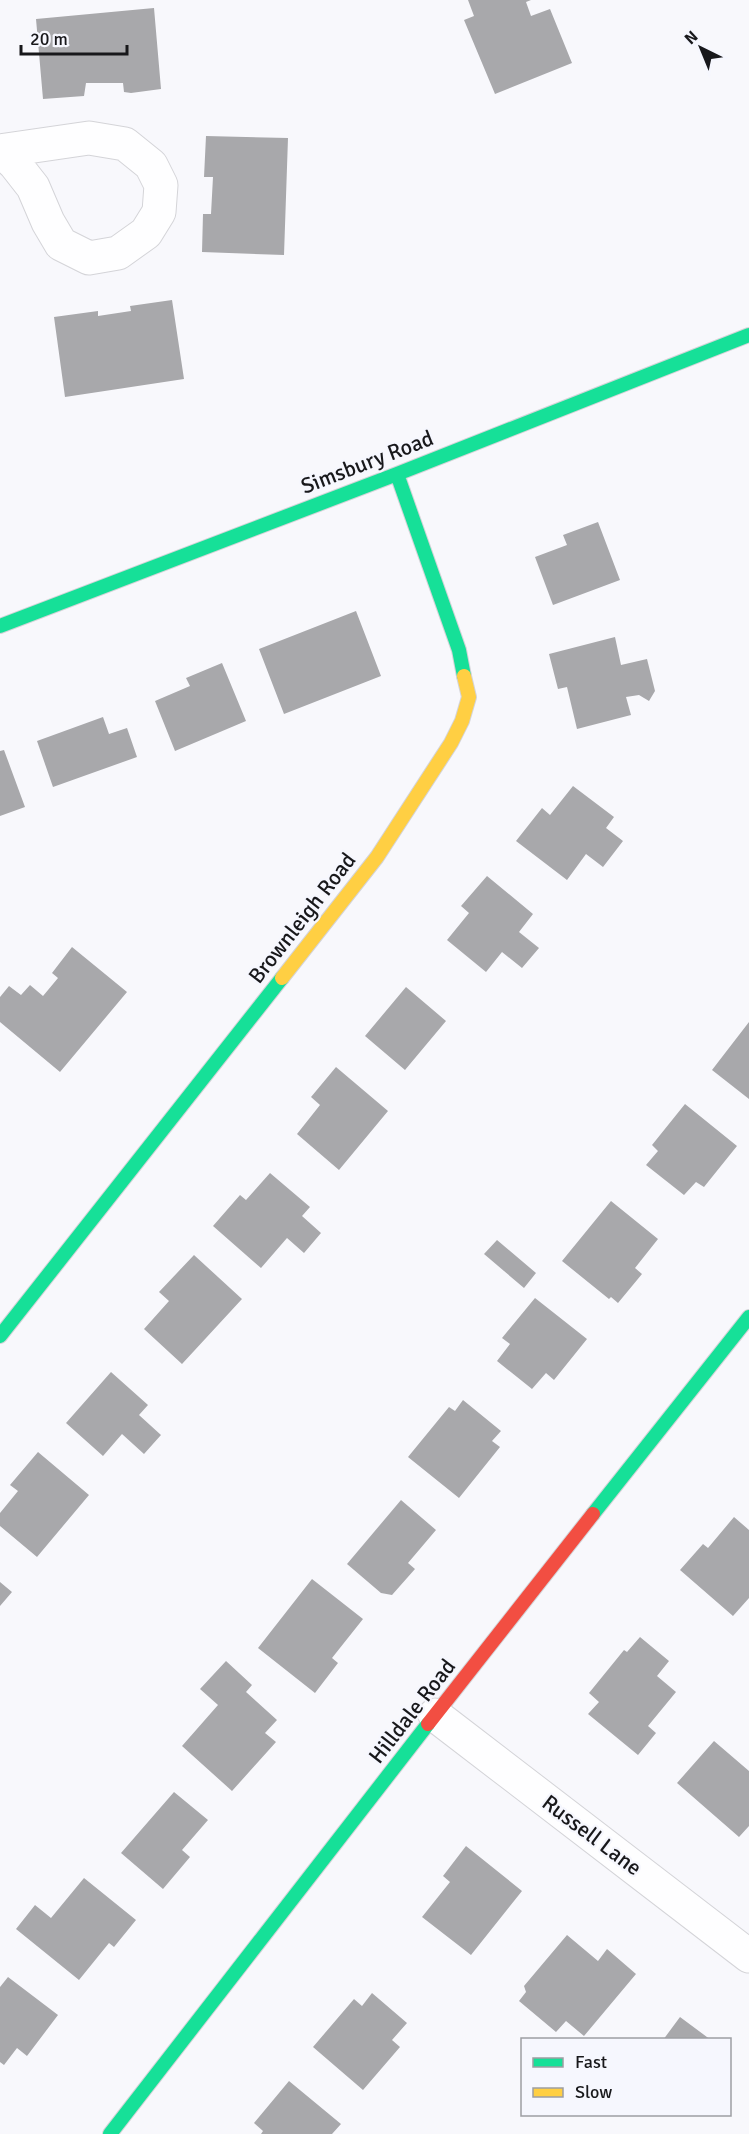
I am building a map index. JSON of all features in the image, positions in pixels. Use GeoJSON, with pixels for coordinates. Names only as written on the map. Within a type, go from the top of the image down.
{"type":"FeatureCollection","features":[{"type":"Feature","properties":{"kind":"street"},"geometry":{"type":"LineString","coordinates":[[89,138],[125,144],[151,165],[161,184],[159,212],[147,233],[118,253],[89,258],[61,244],[48,222],[33,187],[15,164],[0,151],[89,138]]}},
{"type":"Feature","properties":{"kind":"street","name":"Simsbury Road"},"geometry":{"type":"LineString","coordinates":[[0,626],[397,474],[749,335]]}},
{"type":"Feature","properties":{"kind":"street","name":"Brownleigh Road"},"geometry":{"type":"LineString","coordinates":[[0,1336],[377,856],[419,796],[462,721],[469,697],[461,658],[397,474]]}},
{"type":"Feature","properties":{"kind":"street","name":"Hilldale Road"},"geometry":{"type":"LineString","coordinates":[[110,2134],[435,1715],[749,1317]]}},
{"type":"Feature","properties":{"kind":"street","name":"Russell Lane"},"geometry":{"type":"LineString","coordinates":[[435,1715],[749,1956]]}},
{"type":"Feature","properties":{"kind":"building"},"geometry":{"type":"Polygon","coordinates":[[[468,0],[531,0],[526,2],[531,16],[550,9],[572,63],[495,94],[464,20],[474,16],[468,0]]]}},
{"type":"Feature","properties":{"kind":"building"},"geometry":{"type":"Polygon","coordinates":[[[154,8],[161,89],[131,93],[124,92],[123,83],[86,83],[84,96],[43,99],[36,19],[154,8]]]}},
{"type":"Feature","properties":{"kind":"building"},"geometry":{"type":"Polygon","coordinates":[[[206,136],[288,138],[284,255],[202,252],[203,214],[211,214],[213,177],[204,177],[206,136]]]}},
{"type":"Feature","properties":{"kind":"building"},"geometry":{"type":"Polygon","coordinates":[[[172,300],[184,379],[65,397],[54,317],[98,311],[98,316],[131,311],[130,306],[172,300]]]}},
{"type":"Feature","properties":{"kind":"building"},"geometry":{"type":"Polygon","coordinates":[[[598,522],[620,580],[553,605],[535,557],[567,545],[563,535],[598,522]]]}},
{"type":"Feature","properties":{"kind":"building"},"geometry":{"type":"Polygon","coordinates":[[[356,611],[381,676],[284,714],[259,649],[356,611]]]}},
{"type":"Feature","properties":{"kind":"building"},"geometry":{"type":"Polygon","coordinates":[[[615,637],[621,665],[647,659],[655,691],[649,701],[639,695],[626,697],[631,715],[577,729],[567,687],[558,689],[549,654],[615,637]]]}},
{"type":"Feature","properties":{"kind":"building"},"geometry":{"type":"Polygon","coordinates":[[[222,663],[246,721],[175,751],[155,701],[190,686],[186,678],[222,663]]]}},
{"type":"Feature","properties":{"kind":"building"},"geometry":{"type":"Polygon","coordinates":[[[103,717],[109,734],[127,728],[137,757],[53,787],[37,741],[103,717]]]}},
{"type":"Feature","properties":{"kind":"building"},"geometry":{"type":"Polygon","coordinates":[[[4,750],[25,807],[0,816],[0,751],[4,750]]]}},
{"type":"Feature","properties":{"kind":"building"},"geometry":{"type":"Polygon","coordinates":[[[573,786],[614,817],[606,828],[623,841],[603,867],[586,854],[567,880],[516,841],[542,808],[550,815],[573,786]]]}},
{"type":"Feature","properties":{"kind":"building"},"geometry":{"type":"Polygon","coordinates":[[[487,876],[533,914],[519,932],[539,948],[522,968],[502,952],[486,972],[447,940],[469,913],[461,906],[487,876]]]}},
{"type":"Feature","properties":{"kind":"building"},"geometry":{"type":"Polygon","coordinates":[[[72,947],[127,992],[60,1072],[0,1022],[0,997],[9,986],[21,995],[30,985],[43,996],[58,978],[52,973],[72,947]]]}},
{"type":"Feature","properties":{"kind":"building"},"geometry":{"type":"Polygon","coordinates":[[[406,987],[446,1021],[405,1070],[365,1036],[406,987]]]}},
{"type":"Feature","properties":{"kind":"building"},"geometry":{"type":"Polygon","coordinates":[[[749,1022],[749,1099],[712,1070],[749,1022]]]}},
{"type":"Feature","properties":{"kind":"building"},"geometry":{"type":"Polygon","coordinates":[[[336,1067],[388,1111],[339,1170],[297,1134],[320,1105],[311,1097],[336,1067]]]}},
{"type":"Feature","properties":{"kind":"building"},"geometry":{"type":"Polygon","coordinates":[[[685,1104],[737,1146],[704,1187],[696,1182],[684,1195],[646,1165],[658,1151],[652,1145],[685,1104]]]}},
{"type":"Feature","properties":{"kind":"building"},"geometry":{"type":"Polygon","coordinates":[[[270,1173],[310,1207],[302,1216],[321,1233],[304,1253],[287,1238],[261,1268],[213,1226],[240,1195],[246,1200],[270,1173]]]}},
{"type":"Feature","properties":{"kind":"building"},"geometry":{"type":"Polygon","coordinates":[[[611,1201],[658,1239],[635,1268],[642,1274],[618,1303],[611,1297],[609,1299],[562,1261],[611,1201]]]}},
{"type":"Feature","properties":{"kind":"building"},"geometry":{"type":"Polygon","coordinates":[[[497,1240],[536,1273],[524,1288],[484,1254],[497,1240]]]}},
{"type":"Feature","properties":{"kind":"building"},"geometry":{"type":"Polygon","coordinates":[[[194,1255],[242,1299],[182,1364],[144,1329],[169,1301],[159,1292],[194,1255]]]}},
{"type":"Feature","properties":{"kind":"building"},"geometry":{"type":"Polygon","coordinates":[[[535,1298],[587,1339],[554,1380],[546,1373],[532,1389],[497,1361],[510,1344],[502,1338],[535,1298]]]}},
{"type":"Feature","properties":{"kind":"building"},"geometry":{"type":"Polygon","coordinates":[[[111,1372],[148,1405],[139,1415],[161,1435],[144,1454],[122,1434],[103,1456],[66,1423],[111,1372]]]}},
{"type":"Feature","properties":{"kind":"building"},"geometry":{"type":"Polygon","coordinates":[[[463,1400],[501,1431],[492,1441],[500,1447],[459,1498],[408,1457],[449,1407],[455,1411],[463,1400]]]}},
{"type":"Feature","properties":{"kind":"building"},"geometry":{"type":"Polygon","coordinates":[[[38,1452],[89,1495],[37,1557],[0,1526],[0,1513],[18,1491],[10,1485],[38,1452]]]}},
{"type":"Feature","properties":{"kind":"building"},"geometry":{"type":"Polygon","coordinates":[[[401,1500],[436,1530],[408,1563],[415,1569],[392,1595],[381,1593],[347,1564],[401,1500]]]}},
{"type":"Feature","properties":{"kind":"building"},"geometry":{"type":"Polygon","coordinates":[[[734,1517],[749,1530],[749,1598],[733,1616],[680,1570],[703,1544],[708,1548],[734,1517]]]}},
{"type":"Feature","properties":{"kind":"building"},"geometry":{"type":"Polygon","coordinates":[[[312,1579],[363,1619],[332,1658],[338,1663],[315,1693],[258,1648],[312,1579]]]}},
{"type":"Feature","properties":{"kind":"building"},"geometry":{"type":"Polygon","coordinates":[[[0,1582],[12,1592],[0,1606],[0,1582]]]}},
{"type":"Feature","properties":{"kind":"building"},"geometry":{"type":"Polygon","coordinates":[[[640,1637],[669,1661],[657,1676],[676,1692],[648,1726],[656,1733],[638,1755],[588,1714],[599,1702],[589,1693],[624,1650],[627,1652],[640,1637]]]}},
{"type":"Feature","properties":{"kind":"building"},"geometry":{"type":"Polygon","coordinates":[[[226,1661],[252,1685],[246,1692],[277,1720],[265,1733],[276,1742],[232,1791],[182,1746],[218,1705],[200,1689],[226,1661]]]}},
{"type":"Feature","properties":{"kind":"building"},"geometry":{"type":"Polygon","coordinates":[[[714,1741],[749,1771],[749,1826],[739,1837],[677,1783],[714,1741]]]}},
{"type":"Feature","properties":{"kind":"building"},"geometry":{"type":"Polygon","coordinates":[[[174,1792],[208,1820],[182,1850],[190,1857],[163,1889],[121,1853],[174,1792]]]}},
{"type":"Feature","properties":{"kind":"building"},"geometry":{"type":"Polygon","coordinates":[[[466,1846],[522,1891],[471,1955],[422,1917],[450,1882],[443,1876],[466,1846]]]}},
{"type":"Feature","properties":{"kind":"building"},"geometry":{"type":"Polygon","coordinates":[[[84,1878],[136,1920],[114,1947],[109,1943],[79,1980],[16,1929],[35,1905],[51,1918],[84,1878]]]}},
{"type":"Feature","properties":{"kind":"building"},"geometry":{"type":"Polygon","coordinates":[[[567,1935],[598,1961],[607,1949],[636,1974],[584,2036],[566,2021],[556,2032],[519,2001],[526,1992],[524,1986],[567,1935]]]}},
{"type":"Feature","properties":{"kind":"building"},"geometry":{"type":"Polygon","coordinates":[[[8,1977],[58,2015],[27,2056],[17,2048],[4,2065],[0,2062],[0,1987],[8,1977]]]}},
{"type":"Feature","properties":{"kind":"building"},"geometry":{"type":"Polygon","coordinates":[[[372,1993],[407,2023],[392,2040],[400,2047],[363,2090],[313,2047],[354,1999],[362,2006],[372,1993]]]}},
{"type":"Feature","properties":{"kind":"building"},"geometry":{"type":"Polygon","coordinates":[[[680,2017],[708,2038],[664,2038],[680,2017]]]}},
{"type":"Feature","properties":{"kind":"building"},"geometry":{"type":"Polygon","coordinates":[[[289,2081],[341,2124],[332,2134],[261,2134],[263,2131],[254,2123],[289,2081]]]}},
{"type":"Feature","properties":{"kind":"traffic: fast"},"geometry":{"type":"LineString","coordinates":[[0,626],[397,474],[749,335]]}},
{"type":"Feature","properties":{"kind":"traffic: fast"},"geometry":{"type":"LineString","coordinates":[[397,474],[459,650],[464,676]]}},
{"type":"Feature","properties":{"kind":"traffic: fast"},"geometry":{"type":"LineString","coordinates":[[0,1336],[282,978]]}},
{"type":"Feature","properties":{"kind":"traffic: fast"},"geometry":{"type":"LineString","coordinates":[[593,1514],[749,1317]]}},
{"type":"Feature","properties":{"kind":"traffic: fast"},"geometry":{"type":"LineString","coordinates":[[110,2134],[428,1724]]}},
{"type":"Feature","properties":{"kind":"traffic: slow"},"geometry":{"type":"LineString","coordinates":[[282,978],[377,857],[451,743],[462,721],[469,697],[464,676]]}},
{"type":"Feature","properties":{"kind":"traffic: jam"},"geometry":{"type":"LineString","coordinates":[[428,1724],[593,1514]]}}]}
